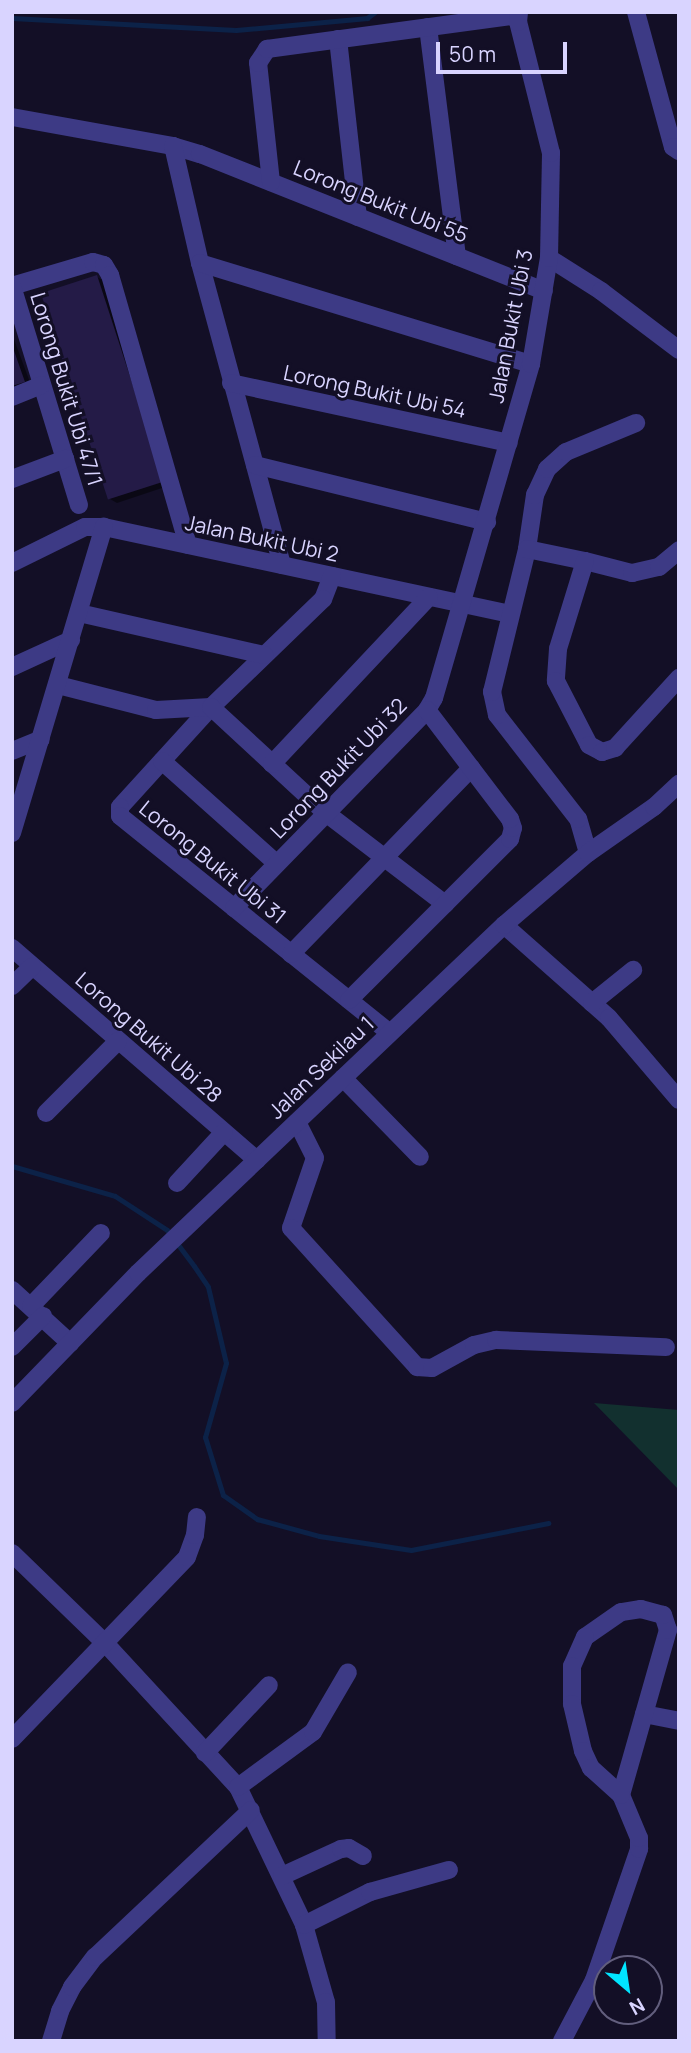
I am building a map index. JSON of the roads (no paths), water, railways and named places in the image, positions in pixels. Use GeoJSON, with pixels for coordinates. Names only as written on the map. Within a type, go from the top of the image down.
{"type":"FeatureCollection","features":[{"type":"Feature","properties":{"kind":"street"},"geometry":{"type":"LineString","coordinates":[[636,12],[673,147],[679,151]]}},
{"type":"Feature","properties":{"kind":"street"},"geometry":{"type":"LineString","coordinates":[[271,182],[258,63],[267,49],[519,14]]}},
{"type":"Feature","properties":{"kind":"street","name":"Jalan Bukit Ubi 3"},"geometry":{"type":"LineString","coordinates":[[464,604],[531,364],[549,258],[549,137],[519,14]]}},
{"type":"Feature","properties":{"kind":"street"},"geometry":{"type":"LineString","coordinates":[[428,27],[457,256]]}},
{"type":"Feature","properties":{"kind":"street"},"geometry":{"type":"LineString","coordinates":[[338,40],[358,217]]}},
{"type":"Feature","properties":{"kind":"street","name":"Lorong Bukit Ubi 55"},"geometry":{"type":"LineString","coordinates":[[12,117],[173,146],[200,154],[544,291]]}},
{"type":"Feature","properties":{"kind":"street"},"geometry":{"type":"LineString","coordinates":[[173,146],[231,383],[282,565]]}},
{"type":"Feature","properties":{"kind":"street"},"geometry":{"type":"LineString","coordinates":[[549,258],[679,350]]}},
{"type":"Feature","properties":{"kind":"street"},"geometry":{"type":"LineString","coordinates":[[12,286],[93,262],[104,265],[110,275],[188,545]]}},
{"type":"Feature","properties":{"kind":"street"},"geometry":{"type":"LineString","coordinates":[[200,263],[531,364]]}},
{"type":"Feature","properties":{"kind":"street","name":"Lorong Bukit Ubi 47/1"},"geometry":{"type":"LineString","coordinates":[[12,286],[17,316],[43,385],[79,505]]}},
{"type":"Feature","properties":{"kind":"street","name":"Lorong Bukit Ubi 54"},"geometry":{"type":"LineString","coordinates":[[231,383],[509,443]]}},
{"type":"Feature","properties":{"kind":"street"},"geometry":{"type":"LineString","coordinates":[[12,397],[43,385]]}},
{"type":"Feature","properties":{"kind":"street"},"geometry":{"type":"LineString","coordinates":[[588,853],[578,819],[496,715],[492,692],[527,549],[535,495],[547,469],[566,452],[636,423]]}},
{"type":"Feature","properties":{"kind":"street"},"geometry":{"type":"LineString","coordinates":[[12,479],[65,459]]}},
{"type":"Feature","properties":{"kind":"street"},"geometry":{"type":"LineString","coordinates":[[255,465],[487,522]]}},
{"type":"Feature","properties":{"kind":"street","name":"Jalan Bukit Ubi 2"},"geometry":{"type":"LineString","coordinates":[[12,563],[85,527],[104,527],[509,614]]}},
{"type":"Feature","properties":{"kind":"street"},"geometry":{"type":"LineString","coordinates":[[12,833],[104,527]]}},
{"type":"Feature","properties":{"kind":"street"},"geometry":{"type":"LineString","coordinates":[[527,549],[632,573],[659,567],[679,550]]}},
{"type":"Feature","properties":{"kind":"street"},"geometry":{"type":"LineString","coordinates":[[584,561],[558,649],[556,681],[589,745],[602,752],[615,748],[679,678]]}},
{"type":"Feature","properties":{"kind":"street","name":"Lorong Bukit Ubi 31"},"geometry":{"type":"LineString","coordinates":[[332,576],[323,599],[211,707],[120,807],[120,816],[390,1033]]}},
{"type":"Feature","properties":{"kind":"street"},"geometry":{"type":"LineString","coordinates":[[272,764],[429,597]]}},
{"type":"Feature","properties":{"kind":"street","name":"Lorong Bukit Ubi 32"},"geometry":{"type":"LineString","coordinates":[[234,908],[427,710],[434,698],[464,604]]}},
{"type":"Feature","properties":{"kind":"street"},"geometry":{"type":"LineString","coordinates":[[79,613],[264,655]]}},
{"type":"Feature","properties":{"kind":"street"},"geometry":{"type":"LineString","coordinates":[[12,667],[71,640]]}},
{"type":"Feature","properties":{"kind":"street"},"geometry":{"type":"LineString","coordinates":[[58,685],[156,710],[211,707],[326,813],[445,904]]}},
{"type":"Feature","properties":{"kind":"street","name":"Jalan Sekilau 1"},"geometry":{"type":"LineString","coordinates":[[349,1000],[510,839],[513,828],[510,818],[427,710]]}},
{"type":"Feature","properties":{"kind":"street"},"geometry":{"type":"LineString","coordinates":[[12,751],[41,739]]}},
{"type":"Feature","properties":{"kind":"street"},"geometry":{"type":"LineString","coordinates":[[162,761],[277,864]]}},
{"type":"Feature","properties":{"kind":"street"},"geometry":{"type":"LineString","coordinates":[[291,954],[471,768]]}},
{"type":"Feature","properties":{"kind":"street","name":"Jalan Sekilau 1"},"geometry":{"type":"LineString","coordinates":[[12,1403],[138,1273],[504,926],[588,853],[654,807],[679,784]]}},
{"type":"Feature","properties":{"kind":"street"},"geometry":{"type":"LineString","coordinates":[[504,926],[630,1040],[679,1100]]}},
{"type":"Feature","properties":{"kind":"street","name":"Lorong Bukit Ubi 28"},"geometry":{"type":"LineString","coordinates":[[12,948],[257,1160]]}},
{"type":"Feature","properties":{"kind":"street"},"geometry":{"type":"LineString","coordinates":[[12,986],[32,967]]}},
{"type":"Feature","properties":{"kind":"street"},"geometry":{"type":"LineString","coordinates":[[592,1003],[633,970]]}},
{"type":"Feature","properties":{"kind":"street"},"geometry":{"type":"LineString","coordinates":[[46,1113],[118,1041]]}},
{"type":"Feature","properties":{"kind":"street"},"geometry":{"type":"LineString","coordinates":[[343,1078],[420,1157]]}},
{"type":"Feature","properties":{"kind":"street"},"geometry":{"type":"LineString","coordinates":[[297,1122],[315,1158],[291,1228],[417,1367],[432,1368],[474,1345],[496,1340],[666,1346]]}},
{"type":"Feature","properties":{"kind":"street"},"geometry":{"type":"LineString","coordinates":[[177,1183],[224,1132]]}},
{"type":"Feature","properties":{"kind":"street"},"geometry":{"type":"LineString","coordinates":[[12,1347],[37,1311],[101,1234]]}},
{"type":"Feature","properties":{"kind":"street"},"geometry":{"type":"LineString","coordinates":[[12,1290],[70,1343]]}},
{"type":"Feature","properties":{"kind":"street"},"geometry":{"type":"LineString","coordinates":[[12,1739],[187,1557],[195,1535],[197,1517]]}},
{"type":"Feature","properties":{"kind":"street"},"geometry":{"type":"LineString","coordinates":[[12,1553],[105,1643],[238,1787],[304,1925],[326,2002],[327,2041]]}},
{"type":"Feature","properties":{"kind":"street"},"geometry":{"type":"LineString","coordinates":[[562,2041],[594,1980],[639,1849],[636,1829],[621,1796],[591,1768],[583,1751],[572,1704],[572,1666],[585,1637],[621,1612],[640,1609],[663,1615],[668,1630],[621,1796]]}},
{"type":"Feature","properties":{"kind":"street"},"geometry":{"type":"LineString","coordinates":[[238,1787],[313,1732],[348,1672]]}},
{"type":"Feature","properties":{"kind":"street"},"geometry":{"type":"LineString","coordinates":[[205,1753],[268,1685]]}},
{"type":"Feature","properties":{"kind":"street"},"geometry":{"type":"LineString","coordinates":[[644,1714],[679,1721]]}},
{"type":"Feature","properties":{"kind":"street"},"geometry":{"type":"LineString","coordinates":[[51,2041],[60,2011],[72,1987],[95,1957],[251,1810]]}},
{"type":"Feature","properties":{"kind":"street"},"geometry":{"type":"LineString","coordinates":[[282,1876],[341,1849],[349,1848],[363,1856]]}},
{"type":"Feature","properties":{"kind":"street"},"geometry":{"type":"LineString","coordinates":[[304,1925],[370,1892],[449,1870]]}},
{"type":"Feature","properties":{"kind":"waterway"},"geometry":{"type":"LineString","coordinates":[[12,18],[236,30],[367,18],[375,12]]}},
{"type":"Feature","properties":{"kind":"waterway"},"geometry":{"type":"LineString","coordinates":[[12,1166],[115,1196],[167,1230],[194,1266],[208,1287],[226,1363],[205,1437],[223,1495],[257,1519],[319,1536],[411,1550],[548,1523]]}}]}
